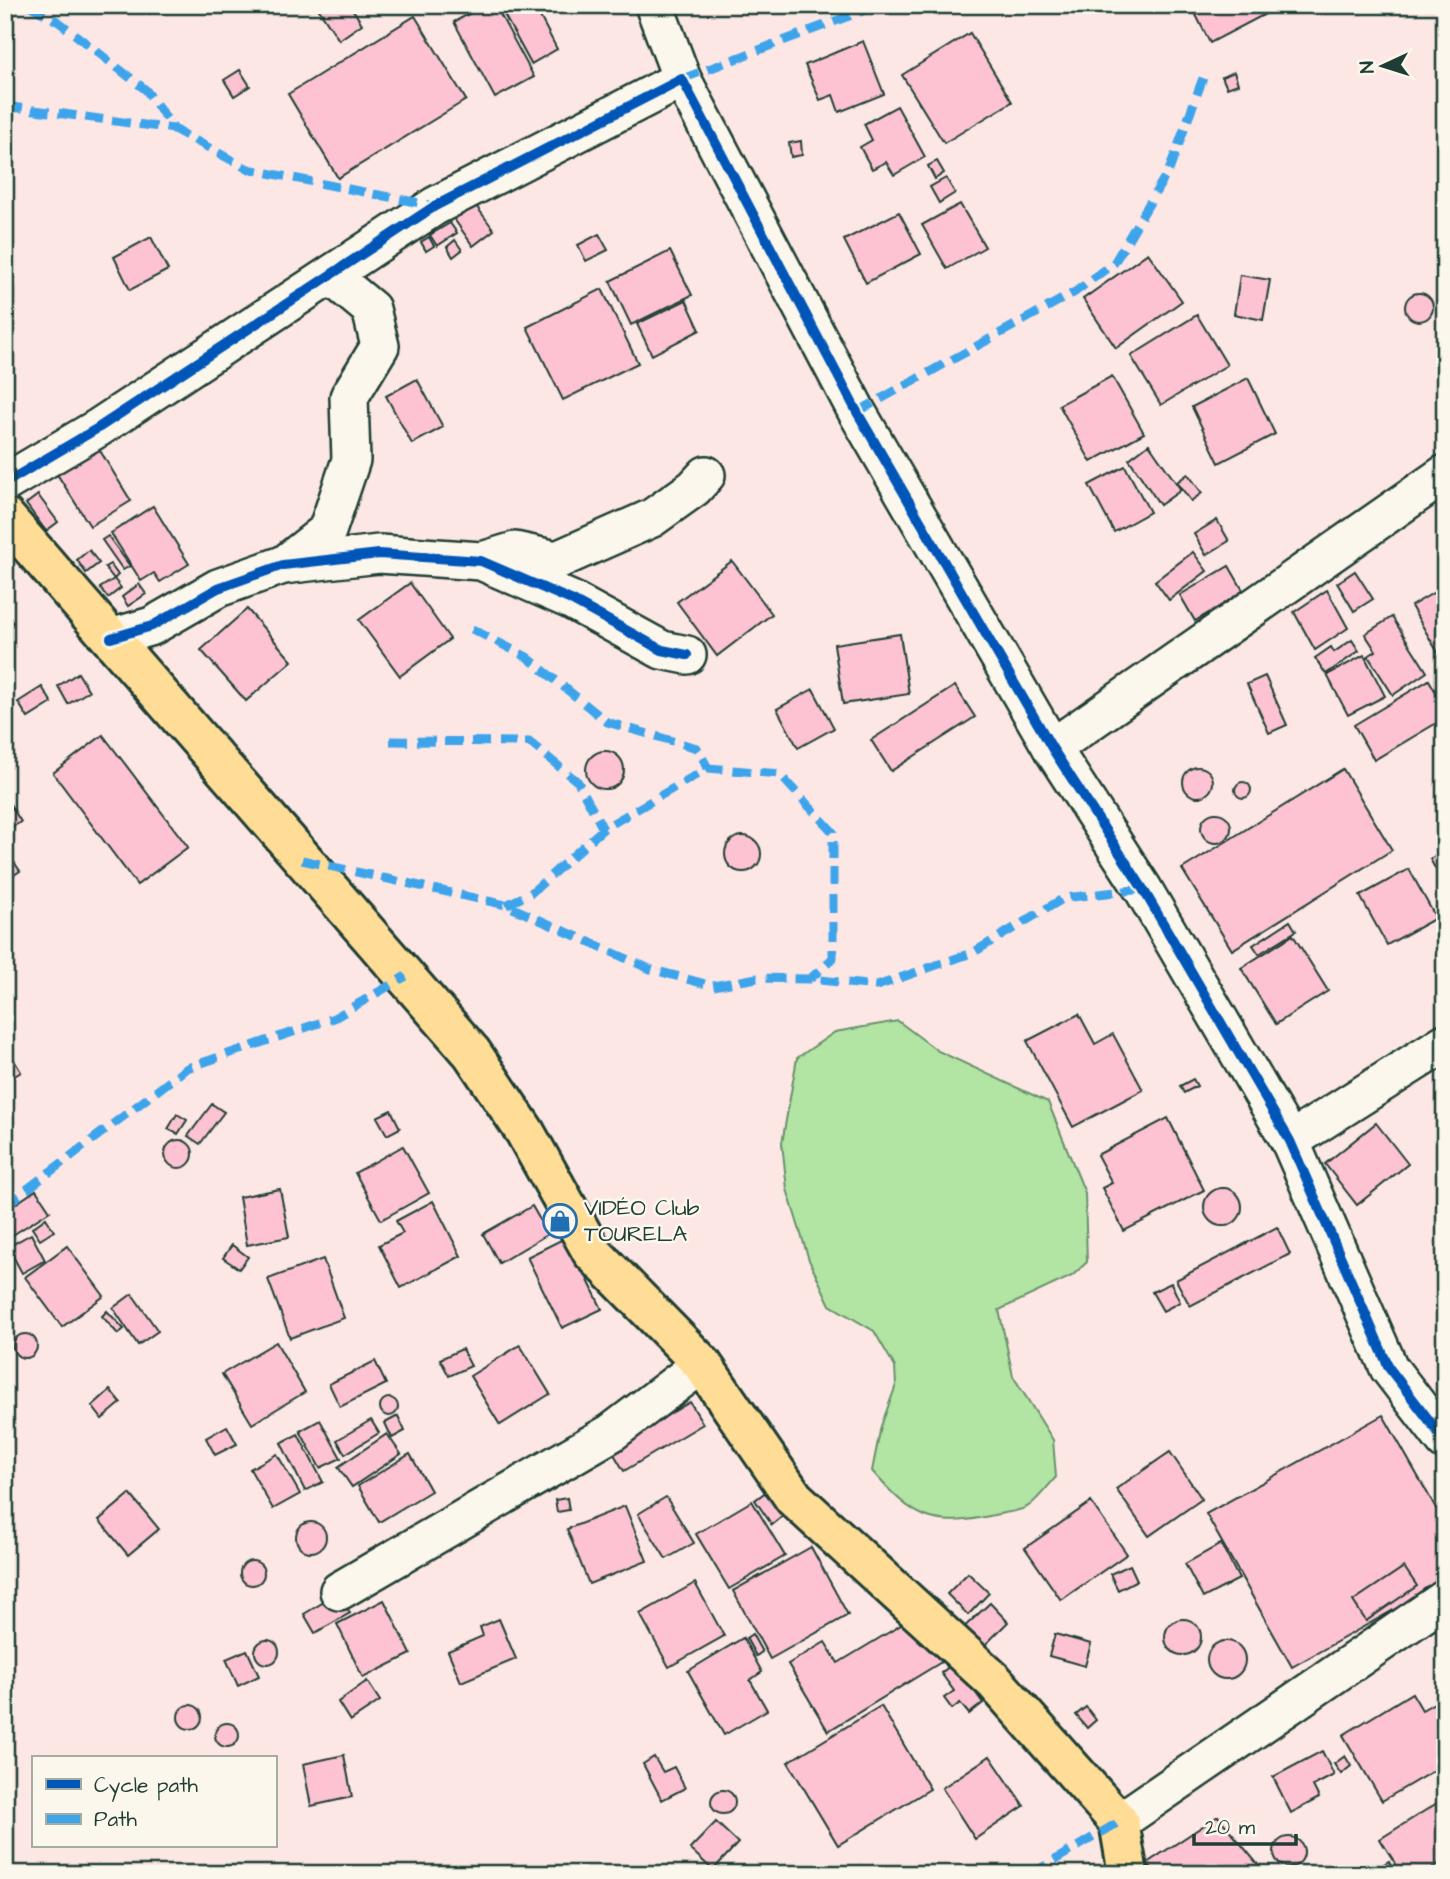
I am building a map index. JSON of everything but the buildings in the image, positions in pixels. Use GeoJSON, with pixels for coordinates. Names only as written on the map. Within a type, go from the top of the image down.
{"type":"FeatureCollection","features":[{"type":"Feature","properties":{"kind":"main road"},"geometry":{"type":"LineString","coordinates":[[5,517],[472,1053],[525,1132],[592,1252],[702,1364],[794,1498],[994,1681],[1119,1822],[1128,1874]]}},
{"type":"Feature","properties":{"kind":"street"},"geometry":{"type":"LineString","coordinates":[[654,5],[682,79],[857,412],[1052,748],[1143,889],[1290,1141],[1389,1368],[1445,1441]]}},
{"type":"Feature","properties":{"kind":"street"},"geometry":{"type":"LineString","coordinates":[[5,483],[98,428],[435,206],[682,79]]}},
{"type":"Feature","properties":{"kind":"street"},"geometry":{"type":"LineString","coordinates":[[283,565],[327,531],[351,460],[349,397],[380,346],[371,309],[331,276]]}},
{"type":"Feature","properties":{"kind":"street"},"geometry":{"type":"LineString","coordinates":[[1052,748],[1445,474]]}},
{"type":"Feature","properties":{"kind":"street"},"geometry":{"type":"LineString","coordinates":[[481,561],[515,551],[557,560],[652,518],[694,488],[706,475]]}},
{"type":"Feature","properties":{"kind":"street"},"geometry":{"type":"LineString","coordinates":[[111,638],[152,625],[218,588],[283,565],[379,554],[481,561],[571,600],[663,650],[687,655]]}},
{"type":"Feature","properties":{"kind":"street"},"geometry":{"type":"LineString","coordinates":[[1290,1141],[1445,1043]]}},
{"type":"Feature","properties":{"kind":"street"},"geometry":{"type":"LineString","coordinates":[[339,1591],[611,1433],[702,1364]]}},
{"type":"Feature","properties":{"kind":"street"},"geometry":{"type":"LineString","coordinates":[[1119,1822],[1445,1599]]}},
{"type":"Feature","properties":{"kind":"green space"},"geometry":{"type":"Polygon","coordinates":[[[898,1021],[938,1051],[1048,1102],[1085,1193],[1087,1262],[1072,1276],[999,1310],[1013,1376],[1053,1440],[1056,1477],[1027,1507],[973,1519],[939,1520],[913,1510],[872,1471],[881,1426],[896,1385],[895,1367],[874,1331],[830,1305],[809,1260],[787,1189],[782,1143],[797,1058],[835,1032],[898,1021]]]}},
{"type":"Feature","properties":{"kind":"marked path"},"geometry":{"type":"LineString","coordinates":[[29,5],[59,22],[146,90],[174,129],[248,169],[435,206]]}},
{"type":"Feature","properties":{"kind":"marked path"},"geometry":{"type":"LineString","coordinates":[[682,79],[878,5]]}},
{"type":"Feature","properties":{"kind":"marked path"},"geometry":{"type":"LineString","coordinates":[[857,412],[1075,292],[1114,263],[1170,168],[1203,78]]}},
{"type":"Feature","properties":{"kind":"marked path"},"geometry":{"type":"LineString","coordinates":[[5,106],[174,129]]}},
{"type":"Feature","properties":{"kind":"marked path"},"geometry":{"type":"LineString","coordinates":[[472,629],[527,657],[607,722],[697,748],[708,768]]}},
{"type":"Feature","properties":{"kind":"marked path"},"geometry":{"type":"LineString","coordinates":[[390,741],[529,742],[578,782],[603,829]]}},
{"type":"Feature","properties":{"kind":"marked path"},"geometry":{"type":"LineString","coordinates":[[506,905],[531,893],[603,829],[708,768],[779,774],[833,832],[833,958],[810,979]]}},
{"type":"Feature","properties":{"kind":"marked path"},"geometry":{"type":"LineString","coordinates":[[302,860],[506,905],[650,969],[713,986],[757,978],[810,979],[877,986],[974,952],[1064,898],[1143,889]]}},
{"type":"Feature","properties":{"kind":"marked path"},"geometry":{"type":"LineString","coordinates":[[5,1206],[187,1068],[334,1018],[406,976]]}},
{"type":"Feature","properties":{"kind":"marked path"},"geometry":{"type":"LineString","coordinates":[[1031,1874],[1119,1822]]}},
{"type":"Feature","properties":{"kind":"cycle path"},"geometry":{"type":"LineString","coordinates":[[5,483],[98,428],[435,206],[682,79],[857,412],[1052,748],[1143,889],[1290,1141],[1389,1368],[1445,1441]]}},
{"type":"Feature","properties":{"kind":"cycle path"},"geometry":{"type":"LineString","coordinates":[[111,638],[152,626],[218,588],[283,565],[379,554],[481,561],[571,600],[662,650],[687,655]]}},
{"type":"Feature","properties":{"kind":"place","name":"VIDÉO Club TOURELA"},"geometry":{"type":"Point","coordinates":[560,1221]}}]}
